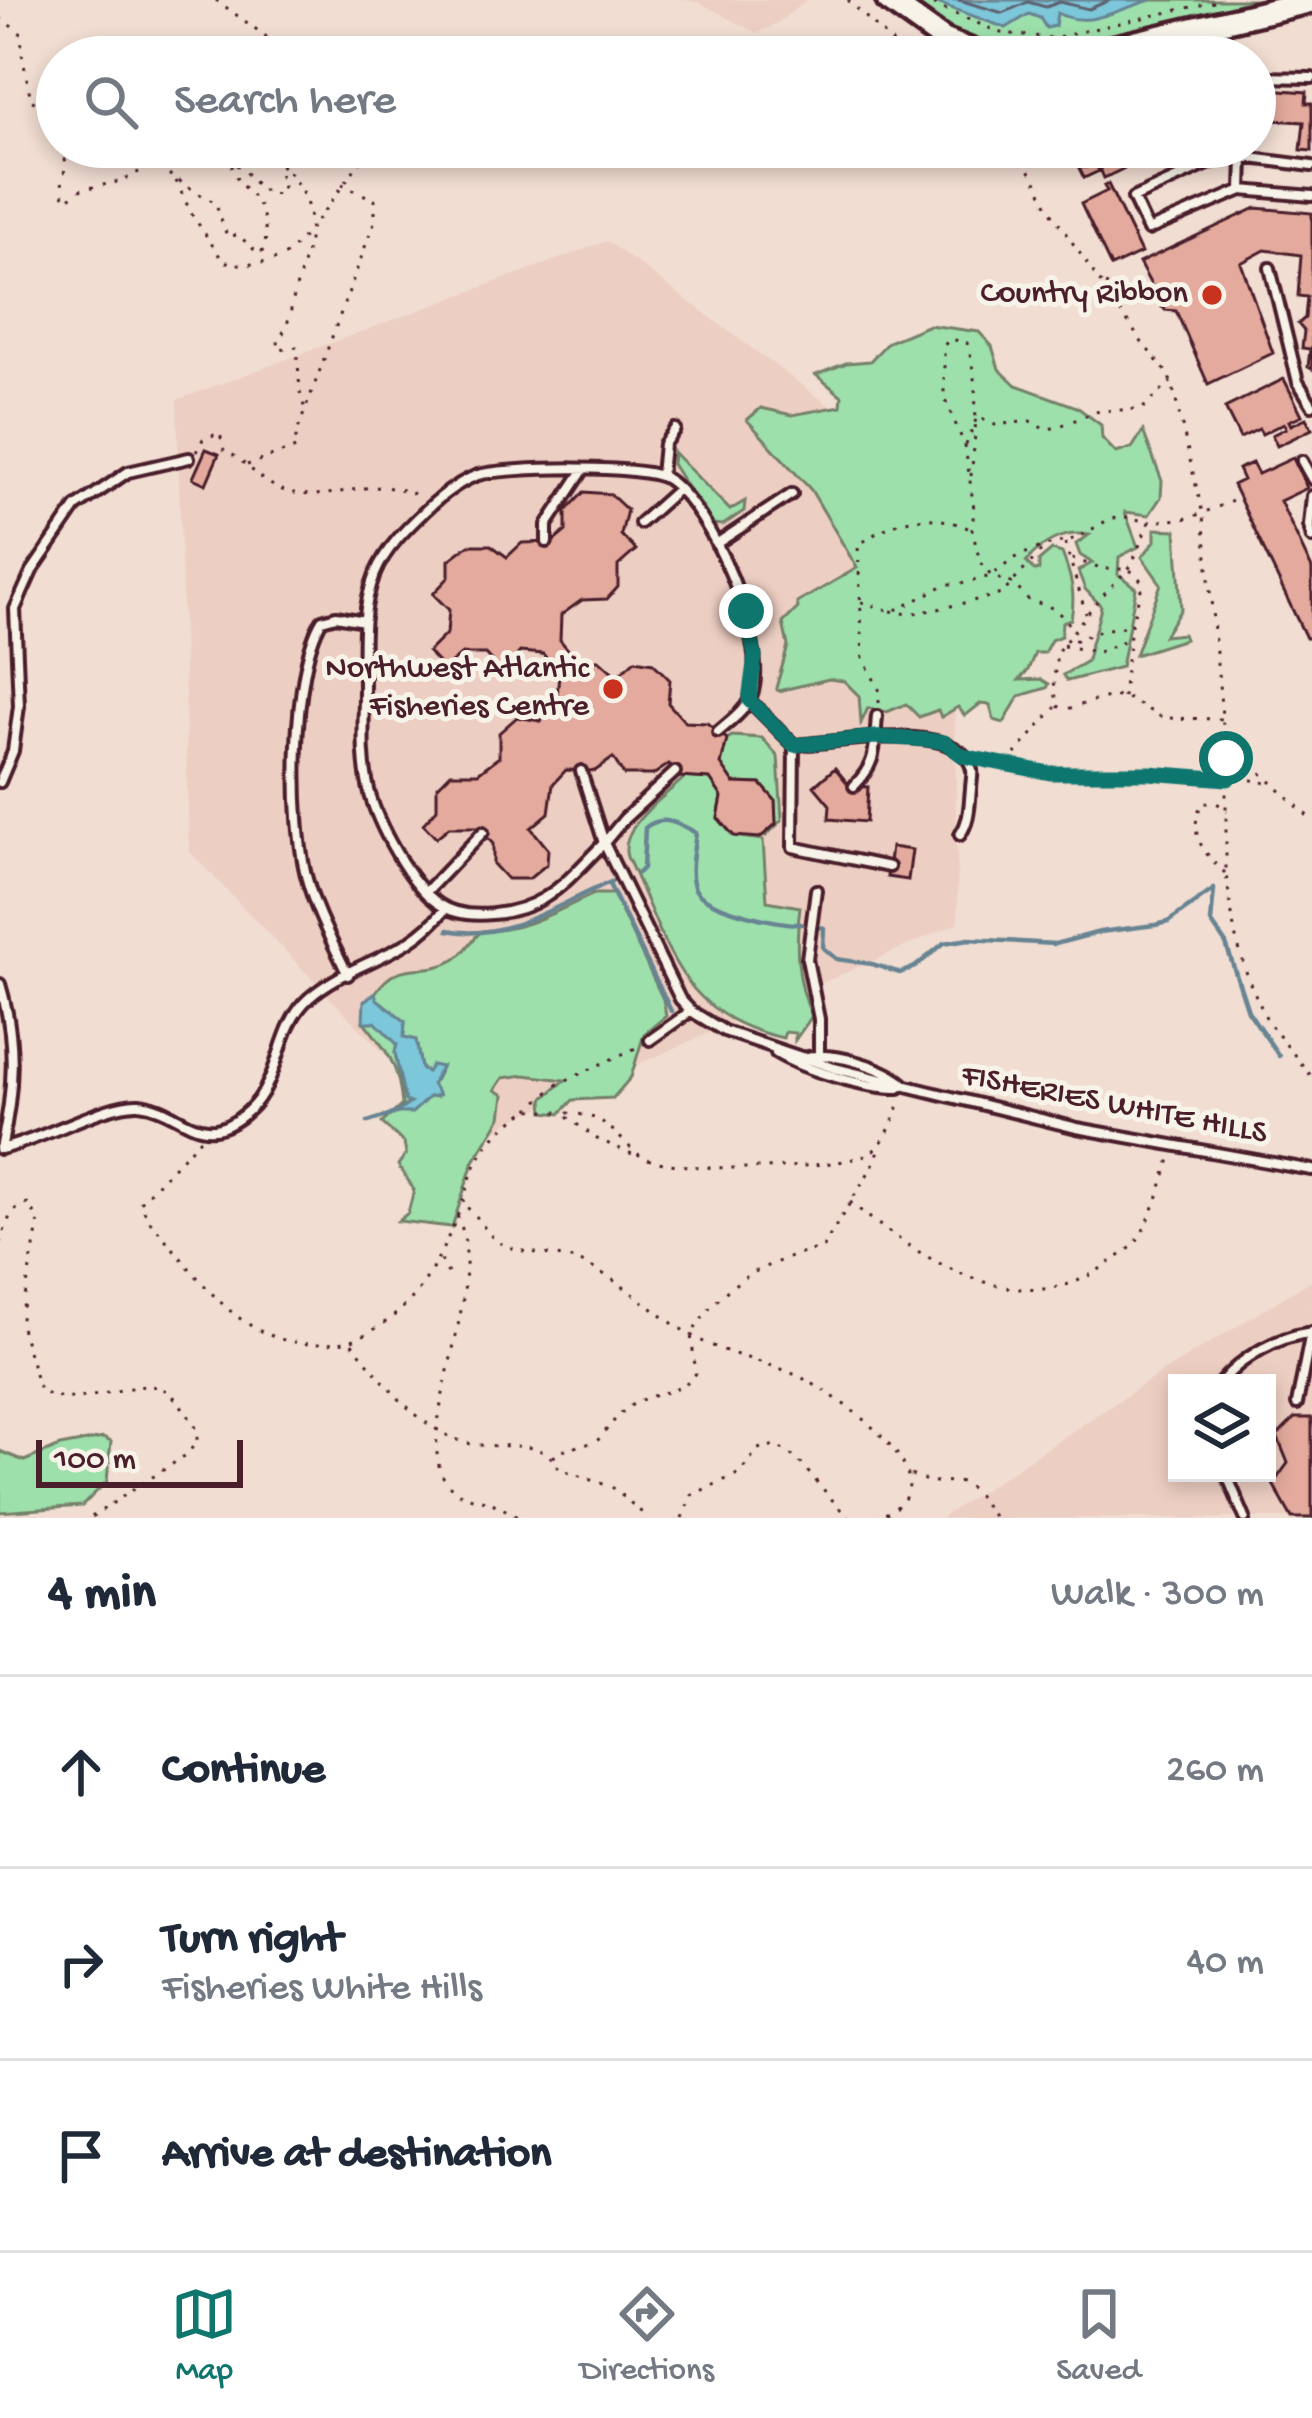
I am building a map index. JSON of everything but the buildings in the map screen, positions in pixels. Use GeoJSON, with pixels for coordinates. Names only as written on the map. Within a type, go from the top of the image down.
{"type":"FeatureCollection","features":[{"type":"Feature","properties":{"kind":"street"},"geometry":{"type":"LineString","coordinates":[[888,0],[938,36]]}},
{"type":"Feature","properties":{"kind":"street"},"geometry":{"type":"LineString","coordinates":[[1163,36],[1312,1]]}},
{"type":"Feature","properties":{"kind":"lane"},"geometry":{"type":"LineString","coordinates":[[1215,24],[1215,36]]}},
{"type":"Feature","properties":{"kind":"lane"},"geometry":{"type":"LineString","coordinates":[[1276,77],[1312,78]]}},
{"type":"Feature","properties":{"kind":"lane"},"geometry":{"type":"LineString","coordinates":[[1276,162],[1312,166]]}},
{"type":"Feature","properties":{"kind":"lane"},"geometry":{"type":"LineString","coordinates":[[1199,168],[1133,198],[1148,230],[1242,190],[1312,196]]}},
{"type":"Feature","properties":{"kind":"lane"},"geometry":{"type":"LineString","coordinates":[[1242,190],[1243,168]]}},
{"type":"Feature","properties":{"kind":"lane"},"geometry":{"type":"LineString","coordinates":[[1270,268],[1298,382],[1312,405]]}},
{"type":"Feature","properties":{"kind":"lane"},"geometry":{"type":"LineString","coordinates":[[661,475],[661,454],[675,430]]}},
{"type":"Feature","properties":{"kind":"lane"},"geometry":{"type":"LineString","coordinates":[[0,782],[14,751],[19,706],[15,609],[32,571],[76,507],[128,472],[189,458]]}},
{"type":"Feature","properties":{"kind":"lane"},"geometry":{"type":"LineString","coordinates":[[1303,460],[1312,479]]}},
{"type":"Feature","properties":{"kind":"lane"},"geometry":{"type":"LineString","coordinates":[[547,542],[547,525],[583,470]]}},
{"type":"Feature","properties":{"kind":"lane"},"geometry":{"type":"LineString","coordinates":[[675,772],[556,889],[527,906],[488,914],[446,908],[426,892],[388,837],[364,765],[364,621],[368,594],[382,559],[434,503],[483,474],[583,470],[661,475],[678,489],[716,544],[752,632],[755,673],[749,700],[718,732]]}},
{"type":"Feature","properties":{"kind":"lane"},"geometry":{"type":"LineString","coordinates":[[640,524],[678,489]]}},
{"type":"Feature","properties":{"kind":"lane"},"geometry":{"type":"LineString","coordinates":[[716,544],[792,494]]}},
{"type":"Feature","properties":{"kind":"lane"},"geometry":{"type":"LineString","coordinates":[[1312,496],[1312,538]]}},
{"type":"Feature","properties":{"kind":"lane"},"geometry":{"type":"LineString","coordinates":[[347,974],[321,920],[299,846],[299,733],[312,636],[322,620],[337,616],[364,621]]}},
{"type":"Feature","properties":{"kind":"lane"},"geometry":{"type":"LineString","coordinates":[[749,700],[794,745],[793,848],[889,867]]}},
{"type":"Feature","properties":{"kind":"lane"},"geometry":{"type":"LineString","coordinates":[[854,786],[869,771],[877,716]]}},
{"type":"Feature","properties":{"kind":"lane"},"geometry":{"type":"LineString","coordinates":[[794,745],[875,737],[944,742],[972,768],[968,821],[960,835]]}},
{"type":"Feature","properties":{"kind":"lane"},"geometry":{"type":"LineString","coordinates":[[581,771],[604,843],[680,999],[691,1011],[650,1040]]}},
{"type":"Feature","properties":{"kind":"lane"},"geometry":{"type":"LineString","coordinates":[[426,892],[483,832]]}},
{"type":"Feature","properties":{"kind":"lane"},"geometry":{"type":"LineString","coordinates":[[816,890],[807,959],[819,1019],[819,1054]]}},
{"type":"Feature","properties":{"kind":"lane"},"geometry":{"type":"LineString","coordinates":[[0,984],[8,1012],[14,1094],[1,1149],[37,1141],[125,1105],[154,1107],[181,1122],[210,1129],[238,1119],[262,1096],[296,1010],[347,974],[413,941],[446,908]]}},
{"type":"Feature","properties":{"kind":"lane","name":"FISHERIES WHITE HILLS"},"geometry":{"type":"LineString","coordinates":[[691,1011],[724,1031],[767,1047],[907,1088],[1174,1147],[1312,1170]]}},
{"type":"Feature","properties":{"kind":"lane","name":"FISHERIES WHITE HILLS"},"geometry":{"type":"LineString","coordinates":[[767,1047],[783,1058],[824,1072],[885,1088],[907,1088]]}},
{"type":"Feature","properties":{"kind":"lane","name":"FISHERIES WHITE HILLS"},"geometry":{"type":"LineString","coordinates":[[802,1058],[819,1054],[896,1077],[907,1088]]}},
{"type":"Feature","properties":{"kind":"lane"},"geometry":{"type":"LineString","coordinates":[[1228,1374],[1287,1336],[1311,1332],[1297,1404]]}},
{"type":"Feature","properties":{"kind":"lane"},"geometry":{"type":"LineString","coordinates":[[1230,1482],[1245,1518]]}},
{"type":"Feature","properties":{"kind":"path"},"geometry":{"type":"LineString","coordinates":[[216,0],[265,36]]}},
{"type":"Feature","properties":{"kind":"path"},"geometry":{"type":"LineString","coordinates":[[848,0],[885,36]]}},
{"type":"Feature","properties":{"kind":"path"},"geometry":{"type":"LineString","coordinates":[[922,0],[1001,33],[1032,36]]}},
{"type":"Feature","properties":{"kind":"path"},"geometry":{"type":"LineString","coordinates":[[1062,36],[1223,0]]}},
{"type":"Feature","properties":{"kind":"path"},"geometry":{"type":"LineString","coordinates":[[0,18],[23,35],[21,49],[36,103]]}},
{"type":"Feature","properties":{"kind":"path"},"geometry":{"type":"LineString","coordinates":[[66,168],[61,191],[67,200],[79,190],[122,182],[146,168]]}},
{"type":"Feature","properties":{"kind":"path"},"geometry":{"type":"LineString","coordinates":[[156,168],[215,202],[226,236],[238,235],[259,254],[265,249],[267,221],[253,193],[232,168]]}},
{"type":"Feature","properties":{"kind":"path"},"geometry":{"type":"LineString","coordinates":[[245,168],[254,186],[277,195],[284,186],[278,168]]}},
{"type":"Feature","properties":{"kind":"path"},"geometry":{"type":"LineString","coordinates":[[286,168],[304,189],[311,223],[309,252],[294,293],[291,323],[278,341],[279,350],[297,347],[305,410]]}},
{"type":"Feature","properties":{"kind":"path"},"geometry":{"type":"LineString","coordinates":[[173,174],[191,213],[223,261],[246,268],[289,253],[360,168]]}},
{"type":"Feature","properties":{"kind":"path"},"geometry":{"type":"LineString","coordinates":[[1026,168],[1049,209],[1171,382],[1203,515],[1225,739],[1226,874],[1235,935],[1268,1022],[1312,1077]]}},
{"type":"Feature","properties":{"kind":"path"},"geometry":{"type":"LineString","coordinates":[[248,465],[273,453],[293,452],[375,220],[375,200],[342,184]]}},
{"type":"Feature","properties":{"kind":"path"},"geometry":{"type":"LineString","coordinates":[[1100,283],[1164,308]]}},
{"type":"Feature","properties":{"kind":"path"},"geometry":{"type":"LineString","coordinates":[[971,476],[965,446],[944,397],[944,345],[951,339],[967,343],[977,417],[972,530],[980,562],[991,576],[1014,584],[1027,599],[1055,609],[1074,629]]}},
{"type":"Feature","properties":{"kind":"path"},"geometry":{"type":"LineString","coordinates":[[977,417],[994,425],[1030,422],[1054,428],[1099,411],[1142,409],[1171,382]]}},
{"type":"Feature","properties":{"kind":"path"},"geometry":{"type":"LineString","coordinates":[[965,446],[977,417]]}},
{"type":"Feature","properties":{"kind":"path"},"geometry":{"type":"LineString","coordinates":[[189,458],[203,439],[220,433],[224,450],[283,492],[318,494],[386,485],[434,503]]}},
{"type":"Feature","properties":{"kind":"path"},"geometry":{"type":"LineString","coordinates":[[891,610],[946,584],[991,576],[1016,557],[1122,516],[1150,522],[1203,515],[1240,498]]}},
{"type":"Feature","properties":{"kind":"path"},"geometry":{"type":"LineString","coordinates":[[877,716],[879,689],[863,658],[858,546],[881,529],[923,516],[972,530]]}},
{"type":"Feature","properties":{"kind":"path"},"geometry":{"type":"LineString","coordinates":[[1006,764],[1057,706],[1054,664],[1061,646],[1129,569],[1150,522]]}},
{"type":"Feature","properties":{"kind":"path"},"geometry":{"type":"LineString","coordinates":[[1064,541],[1086,614]]}},
{"type":"Feature","properties":{"kind":"path"},"geometry":{"type":"LineString","coordinates":[[861,602],[908,614],[1002,594],[1046,546]]}},
{"type":"Feature","properties":{"kind":"path"},"geometry":{"type":"LineString","coordinates":[[1072,559],[1106,569],[1129,569],[1143,582],[1131,626],[1123,698]]}},
{"type":"Feature","properties":{"kind":"path"},"geometry":{"type":"LineString","coordinates":[[1061,646],[1102,630],[1131,626]]}},
{"type":"Feature","properties":{"kind":"path"},"geometry":{"type":"LineString","coordinates":[[1061,646],[1100,652],[1129,638]]}},
{"type":"Feature","properties":{"kind":"path"},"geometry":{"type":"LineString","coordinates":[[1057,706],[1067,709],[1112,696],[1163,718],[1222,719]]}},
{"type":"Feature","properties":{"kind":"path"},"geometry":{"type":"LineString","coordinates":[[1225,739],[1312,820]]}},
{"type":"Feature","properties":{"kind":"path"},"geometry":{"type":"LineString","coordinates":[[963,756],[1050,773],[1149,773],[1274,785]]}},
{"type":"Feature","properties":{"kind":"path"},"geometry":{"type":"LineString","coordinates":[[1226,874],[1200,848],[1195,832],[1202,803],[1217,802],[1229,812]]}},
{"type":"Feature","properties":{"kind":"path"},"geometry":{"type":"LineString","coordinates":[[210,1129],[148,1189],[140,1202],[148,1219],[226,1311],[261,1334],[321,1346],[350,1341],[381,1328],[415,1298],[462,1205],[473,1163],[496,1132],[558,1084],[650,1040]]}},
{"type":"Feature","properties":{"kind":"path"},"geometry":{"type":"LineString","coordinates":[[553,1457],[596,1442],[616,1416],[641,1400],[689,1383],[696,1373],[691,1335],[722,1291],[740,1277],[823,1246],[832,1238],[872,1167],[907,1088]]}},
{"type":"Feature","properties":{"kind":"path"},"geometry":{"type":"LineString","coordinates":[[529,1109],[593,1118],[628,1141],[642,1157]]}},
{"type":"Feature","properties":{"kind":"path"},"geometry":{"type":"LineString","coordinates":[[560,1114],[597,1139],[642,1157],[722,1167],[856,1159],[882,1144]]}},
{"type":"Feature","properties":{"kind":"path"},"geometry":{"type":"LineString","coordinates":[[849,1201],[911,1249],[952,1270],[988,1284],[1053,1289],[1088,1279],[1135,1243],[1174,1147]]}},
{"type":"Feature","properties":{"kind":"path"},"geometry":{"type":"LineString","coordinates":[[0,1243],[10,1214],[28,1204],[39,1220],[20,1324],[40,1391],[56,1399],[78,1401],[152,1384],[169,1392],[197,1429],[197,1442],[186,1455],[90,1518]]}},
{"type":"Feature","properties":{"kind":"path"},"geometry":{"type":"LineString","coordinates":[[462,1205],[472,1210],[497,1242],[585,1264],[691,1335],[809,1382],[900,1454],[910,1486],[903,1500],[874,1518]]}},
{"type":"Feature","properties":{"kind":"path"},"geometry":{"type":"LineString","coordinates":[[457,1216],[467,1236],[466,1301],[444,1379],[435,1446],[438,1470],[448,1486],[519,1518]]}},
{"type":"Feature","properties":{"kind":"path"},"geometry":{"type":"LineString","coordinates":[[439,1257],[451,1280]]}},
{"type":"Feature","properties":{"kind":"path"},"geometry":{"type":"LineString","coordinates":[[350,1341],[412,1415],[468,1444],[511,1444],[553,1457],[560,1469],[612,1487],[648,1518]]}},
{"type":"Feature","properties":{"kind":"path"},"geometry":{"type":"LineString","coordinates":[[682,1518],[692,1495],[740,1473],[758,1449],[776,1445],[797,1459],[848,1518]]}},
{"type":"Feature","properties":{"kind":"path"},"geometry":{"type":"LineString","coordinates":[[909,1474],[923,1480],[960,1479],[994,1518]]}},
{"type":"Feature","properties":{"kind":"shaded area"},"geometry":{"type":"Polygon","coordinates":[[[681,0],[807,0],[757,33],[698,2],[681,0]]]}},
{"type":"Feature","properties":{"kind":"shaded area"},"geometry":{"type":"Polygon","coordinates":[[[607,241],[877,441],[954,686],[958,923],[514,1119],[472,1145],[189,851],[177,400],[607,241]]]}},
{"type":"Feature","properties":{"kind":"shaded area"},"geometry":{"type":"Polygon","coordinates":[[[1312,1280],[1312,1518],[941,1518],[1161,1373],[1312,1280]]]}},
{"type":"Feature","properties":{"kind":"green space"},"geometry":{"type":"Polygon","coordinates":[[[900,0],[1277,0],[1129,36],[949,33],[900,0]]]}},
{"type":"Feature","properties":{"kind":"green space"},"geometry":{"type":"Polygon","coordinates":[[[929,325],[979,332],[992,346],[999,369],[1016,385],[1077,407],[1101,425],[1102,438],[1116,453],[1132,448],[1143,431],[1162,481],[1161,497],[1149,515],[1125,512],[1138,547],[1119,557],[1118,574],[1136,588],[1121,667],[1067,681],[1063,675],[1087,661],[1101,606],[1085,589],[1078,571],[1092,563],[1080,555],[1076,544],[1089,535],[1054,540],[1026,562],[1039,570],[1039,561],[1052,550],[1062,553],[1072,585],[1071,619],[1062,622],[1061,636],[1051,640],[1044,653],[1035,653],[1019,680],[1041,679],[1049,684],[1047,688],[1019,696],[1004,723],[994,720],[990,705],[980,704],[965,716],[958,707],[941,717],[938,710],[919,717],[906,704],[887,712],[868,708],[861,723],[859,696],[844,681],[776,688],[788,646],[783,623],[798,608],[797,603],[857,568],[811,490],[747,420],[761,408],[792,415],[841,406],[842,396],[816,375],[846,363],[870,361],[888,342],[929,325]]]}},
{"type":"Feature","properties":{"kind":"green space"},"geometry":{"type":"Polygon","coordinates":[[[673,452],[730,510],[745,501],[744,511],[723,525],[711,524],[672,464],[673,452]]]}},
{"type":"Feature","properties":{"kind":"green space"},"geometry":{"type":"Polygon","coordinates":[[[1155,529],[1176,530],[1181,609],[1164,636],[1183,634],[1185,639],[1135,655],[1161,584],[1142,557],[1155,541],[1155,529]]]}},
{"type":"Feature","properties":{"kind":"green space"},"geometry":{"type":"Polygon","coordinates":[[[732,736],[762,738],[778,756],[782,820],[765,837],[776,824],[775,800],[761,784],[734,783],[721,764],[732,736]]]}},
{"type":"Feature","properties":{"kind":"green space"},"geometry":{"type":"Polygon","coordinates":[[[685,777],[710,779],[722,797],[718,818],[733,836],[763,840],[767,901],[800,907],[798,963],[812,1016],[795,1040],[795,1033],[785,1032],[783,1038],[747,1027],[719,1012],[698,993],[667,946],[627,857],[626,845],[636,823],[685,777]]]}},
{"type":"Feature","properties":{"kind":"green space"},"geometry":{"type":"Polygon","coordinates":[[[594,894],[613,894],[663,999],[666,1016],[644,1034],[631,1077],[613,1098],[573,1100],[560,1114],[544,1112],[543,1099],[565,1080],[525,1075],[503,1078],[495,1090],[504,1095],[501,1117],[473,1163],[452,1227],[398,1221],[408,1213],[414,1190],[398,1165],[406,1154],[404,1143],[382,1123],[402,1105],[398,1079],[391,1060],[364,1022],[375,1021],[397,1044],[405,1100],[410,1102],[397,1112],[436,1097],[432,1085],[441,1067],[427,1072],[421,1068],[416,1040],[404,1037],[405,1021],[376,999],[375,993],[394,974],[454,960],[482,931],[526,924],[594,894]]]}},
{"type":"Feature","properties":{"kind":"green space"},"geometry":{"type":"Polygon","coordinates":[[[103,1438],[111,1442],[107,1481],[82,1506],[0,1512],[0,1451],[24,1461],[60,1446],[103,1438]]]}},
{"type":"Feature","properties":{"kind":"water"},"geometry":{"type":"Polygon","coordinates":[[[929,0],[1152,0],[1092,18],[1057,13],[1055,26],[1046,28],[1040,18],[1029,14],[1006,28],[929,0]]]}},
{"type":"Feature","properties":{"kind":"water"},"geometry":{"type":"Polygon","coordinates":[[[375,993],[405,1021],[404,1037],[416,1040],[421,1069],[441,1067],[432,1084],[439,1095],[429,1097],[412,1113],[396,1113],[410,1103],[405,1101],[397,1044],[375,1022],[363,1022],[364,1001],[375,993]]]}},
{"type":"Feature","properties":{"kind":"waterway"},"geometry":{"type":"LineString","coordinates":[[1226,34],[1312,12]]}},
{"type":"Feature","properties":{"kind":"waterway"},"geometry":{"type":"LineString","coordinates":[[893,16],[918,36]]}},
{"type":"Feature","properties":{"kind":"waterway"},"geometry":{"type":"LineString","coordinates":[[638,873],[643,868],[645,828],[657,821],[677,823],[696,833],[692,876],[701,896],[744,914],[801,924]]}},
{"type":"Feature","properties":{"kind":"waterway"},"geometry":{"type":"LineString","coordinates":[[448,930],[491,931],[513,925],[613,881]]}},
{"type":"Feature","properties":{"kind":"waterway"},"geometry":{"type":"LineString","coordinates":[[609,884],[671,1011]]}},
{"type":"Feature","properties":{"kind":"waterway"},"geometry":{"type":"LineString","coordinates":[[1214,889],[1211,922],[1226,944],[1248,1011],[1279,1056]]}},
{"type":"Feature","properties":{"kind":"waterway"},"geometry":{"type":"LineString","coordinates":[[820,927],[824,928],[823,948],[836,959],[900,973],[944,943],[969,939],[1055,944],[1168,922],[1214,889]]}},
{"type":"Feature","properties":{"kind":"waterway"},"geometry":{"type":"LineString","coordinates":[[368,1122],[396,1113]]}},
{"type":"Feature","properties":{"kind":"place","name":"Country Ribbon"},"geometry":{"type":"Point","coordinates":[1212,295]}},
{"type":"Feature","properties":{"kind":"place","name":"Northwest Atlantic Fisheries Centre"},"geometry":{"type":"Point","coordinates":[613,689]}},
{"type":"Feature","properties":{"kind":"route"},"geometry":{"type":"LineString","coordinates":[[746,611],[755,656],[749,700],[794,745],[875,737],[927,740],[944,742],[963,756],[1019,768],[1121,776],[1149,773],[1228,779],[1226,758]]}}]}
